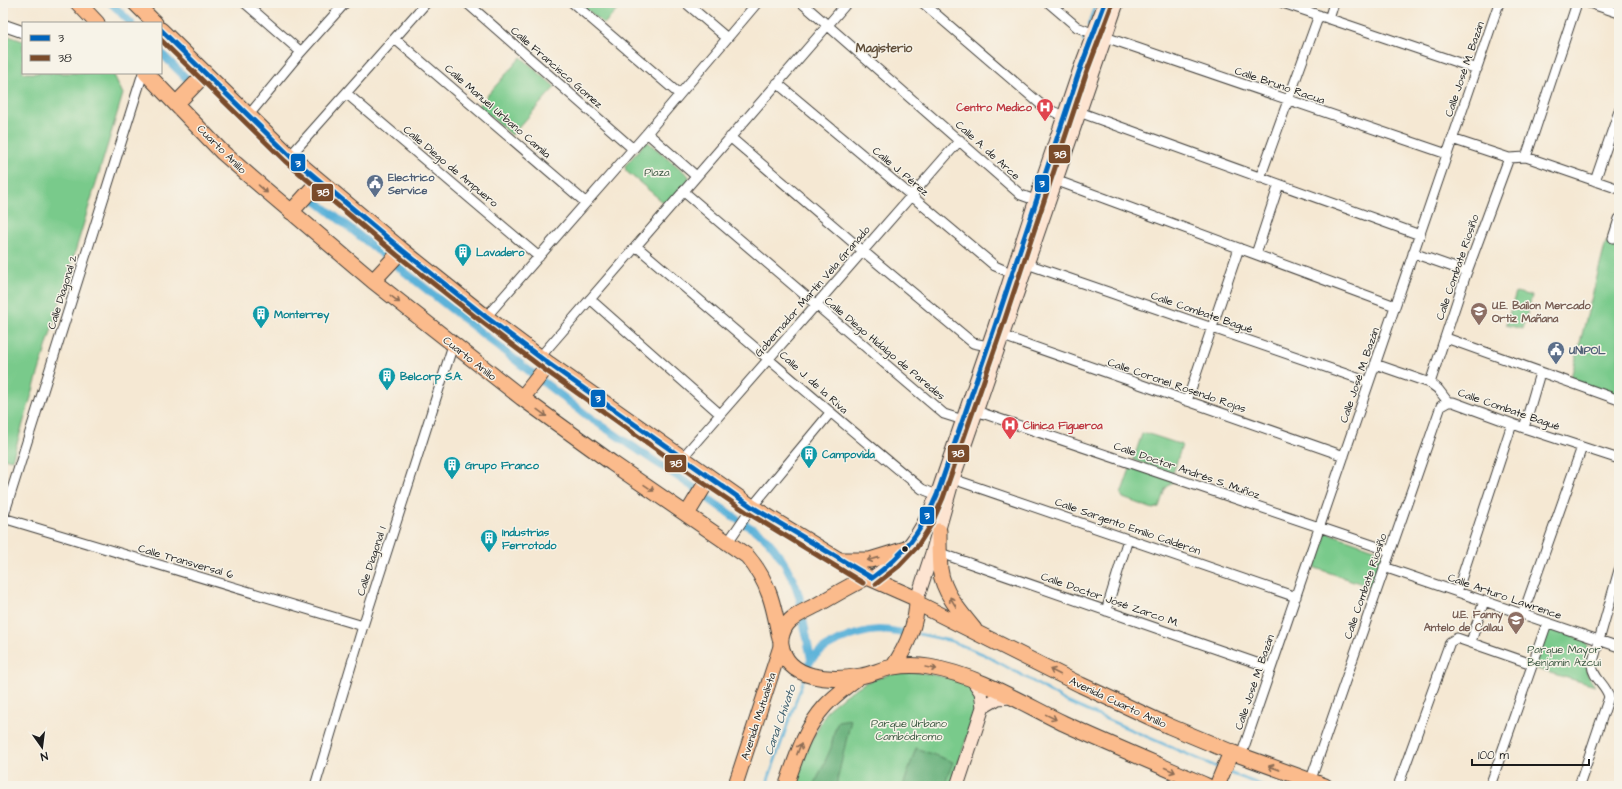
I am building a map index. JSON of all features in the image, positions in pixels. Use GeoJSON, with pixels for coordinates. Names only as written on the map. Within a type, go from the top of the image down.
{"type":"FeatureCollection","features":[{"type":"Feature","properties":{"kind":"highway"},"geometry":{"type":"LineString","coordinates":[[78,3],[96,22]]}},
{"type":"Feature","properties":{"kind":"highway"},"geometry":{"type":"LineString","coordinates":[[135,3],[153,22]]}},
{"type":"Feature","properties":{"kind":"highway"},"geometry":{"type":"LineString","coordinates":[[162,31],[201,78],[248,116],[290,156],[315,185],[398,254],[486,317],[543,365],[682,458],[706,483],[749,511],[840,560],[870,578],[917,601],[910,634],[902,654],[893,667]]}},
{"type":"Feature","properties":{"kind":"highway","name":"Cuarto Anillo"},"geometry":{"type":"LineString","coordinates":[[147,74],[182,98],[222,152],[296,207],[453,345],[522,398],[612,463],[748,556],[762,576],[775,613],[781,642]]}},
{"type":"Feature","properties":{"kind":"highway"},"geometry":{"type":"LineString","coordinates":[[182,98],[201,78]]}},
{"type":"Feature","properties":{"kind":"highway"},"geometry":{"type":"LineString","coordinates":[[296,207],[315,185]]}},
{"type":"Feature","properties":{"kind":"highway"},"geometry":{"type":"LineString","coordinates":[[377,277],[398,254]]}},
{"type":"Feature","properties":{"kind":"highway"},"geometry":{"type":"LineString","coordinates":[[522,398],[532,385],[543,365]]}},
{"type":"Feature","properties":{"kind":"highway"},"geometry":{"type":"LineString","coordinates":[[687,514],[706,483]]}},
{"type":"Feature","properties":{"kind":"highway"},"geometry":{"type":"LineString","coordinates":[[938,531],[937,552],[940,570],[948,594],[977,633]]}},
{"type":"Feature","properties":{"kind":"highway"},"geometry":{"type":"LineString","coordinates":[[840,560],[870,560],[910,545]]}},
{"type":"Feature","properties":{"kind":"highway"},"geometry":{"type":"LineString","coordinates":[[870,578],[796,616],[786,625],[781,642],[786,658],[790,664],[806,673],[840,679],[860,676],[893,667],[929,667],[952,672],[972,679],[1064,723],[1215,784],[1233,755]]}},
{"type":"Feature","properties":{"kind":"highway","name":"Avenida Cuarto Anillo"},"geometry":{"type":"LineString","coordinates":[[917,601],[1081,685],[1169,726],[1233,755],[1318,784]]}},
{"type":"Feature","properties":{"kind":"main road"},"geometry":{"type":"LineString","coordinates":[[938,531],[952,478],[1003,336],[1079,112],[1099,35],[1105,3]]}},
{"type":"Feature","properties":{"kind":"main road"},"geometry":{"type":"LineString","coordinates":[[870,578],[886,569],[910,545],[926,520],[937,495],[1079,72],[1117,3]]}},
{"type":"Feature","properties":{"kind":"main road"},"geometry":{"type":"LineString","coordinates":[[1079,72],[1082,80],[1075,105],[1076,110],[1079,112]]}},
{"type":"Feature","properties":{"kind":"main road"},"geometry":{"type":"LineString","coordinates":[[1062,160],[1060,152],[1069,129],[1068,123],[1064,116]]}},
{"type":"Feature","properties":{"kind":"main road"},"geometry":{"type":"LineString","coordinates":[[910,545],[937,552],[917,601]]}},
{"type":"Feature","properties":{"kind":"main road","name":"Avenida Mutualista"},"geometry":{"type":"LineString","coordinates":[[735,786],[781,642]]}},
{"type":"Feature","properties":{"kind":"main road"},"geometry":{"type":"LineString","coordinates":[[786,786],[800,746],[810,725],[824,707],[838,693],[860,676]]}},
{"type":"Feature","properties":{"kind":"main road"},"geometry":{"type":"LineString","coordinates":[[957,786],[983,708],[981,692],[972,679]]}},
{"type":"Feature","properties":{"kind":"main road"},"geometry":{"type":"LineString","coordinates":[[983,708],[993,700],[1010,697]]}},
{"type":"Feature","properties":{"kind":"street"},"geometry":{"type":"LineString","coordinates":[[245,3],[301,52]]}},
{"type":"Feature","properties":{"kind":"street"},"geometry":{"type":"LineString","coordinates":[[248,116],[301,52],[345,3]]}},
{"type":"Feature","properties":{"kind":"street"},"geometry":{"type":"LineString","coordinates":[[290,156],[426,3]]}},
{"type":"Feature","properties":{"kind":"street","name":"Calle Francisco Gomez"},"geometry":{"type":"LineString","coordinates":[[467,3],[632,148]]}},
{"type":"Feature","properties":{"kind":"street"},"geometry":{"type":"LineString","coordinates":[[573,3],[679,94]]}},
{"type":"Feature","properties":{"kind":"street"},"geometry":{"type":"LineString","coordinates":[[686,3],[727,38]]}},
{"type":"Feature","properties":{"kind":"street"},"geometry":{"type":"LineString","coordinates":[[486,317],[632,148],[647,133],[757,3]]}},
{"type":"Feature","properties":{"kind":"street","name":"Calle A. de Arce"},"geometry":{"type":"LineString","coordinates":[[802,3],[826,26],[960,140],[1021,195],[1035,200]]}},
{"type":"Feature","properties":{"kind":"street"},"geometry":{"type":"LineString","coordinates":[[543,365],[590,300],[847,3]]}},
{"type":"Feature","properties":{"kind":"street"},"geometry":{"type":"LineString","coordinates":[[924,3],[1045,108],[1064,116]]}},
{"type":"Feature","properties":{"kind":"street","name":"Calle Bruno Racua"},"geometry":{"type":"LineString","coordinates":[[1049,3],[1077,27],[1447,154]]}},
{"type":"Feature","properties":{"kind":"street"},"geometry":{"type":"LineString","coordinates":[[1283,3],[1477,69]]}},
{"type":"Feature","properties":{"kind":"street"},"geometry":{"type":"LineString","coordinates":[[1329,18],[1334,3]]}},
{"type":"Feature","properties":{"kind":"street","name":"Calle José M. Bazán"},"geometry":{"type":"LineString","coordinates":[[1233,755],[1271,668],[1499,3]]}},
{"type":"Feature","properties":{"kind":"street"},"geometry":{"type":"LineString","coordinates":[[1526,157],[1577,3]]}},
{"type":"Feature","properties":{"kind":"street"},"geometry":{"type":"LineString","coordinates":[[1589,3],[1619,13]]}},
{"type":"Feature","properties":{"kind":"street"},"geometry":{"type":"LineString","coordinates":[[1260,178],[1319,15]]}},
{"type":"Feature","properties":{"kind":"street"},"geometry":{"type":"LineString","coordinates":[[3,25],[22,32]]}},
{"type":"Feature","properties":{"kind":"street","name":"Calle Manuel Urbano Camila"},"geometry":{"type":"LineString","coordinates":[[395,39],[585,202]]}},
{"type":"Feature","properties":{"kind":"street","name":"Calle Diagonal 2"},"geometry":{"type":"LineString","coordinates":[[3,518],[143,74]]}},
{"type":"Feature","properties":{"kind":"street","name":"Calle J. Pérez"},"geometry":{"type":"LineString","coordinates":[[777,83],[995,266],[1011,273]]}},
{"type":"Feature","properties":{"kind":"street","name":"Calle Diego de Ampuero"},"geometry":{"type":"LineString","coordinates":[[346,93],[539,257]]}},
{"type":"Feature","properties":{"kind":"street"},"geometry":{"type":"LineString","coordinates":[[1595,181],[1619,111]]}},
{"type":"Feature","properties":{"kind":"street"},"geometry":{"type":"LineString","coordinates":[[1079,112],[1420,235]]}},
{"type":"Feature","properties":{"kind":"street"},"geometry":{"type":"LineString","coordinates":[[647,133],[696,176]]}},
{"type":"Feature","properties":{"kind":"street"},"geometry":{"type":"LineString","coordinates":[[730,137],[973,343],[988,346]]}},
{"type":"Feature","properties":{"kind":"street"},"geometry":{"type":"LineString","coordinates":[[1452,139],[1509,158],[1526,157],[1619,189]]}},
{"type":"Feature","properties":{"kind":"street","name":"Gobernador Martín Vela Granado"},"geometry":{"type":"LineString","coordinates":[[682,458],[960,140]]}},
{"type":"Feature","properties":{"kind":"street","name":"Calle Combate Riosiño"},"geometry":{"type":"LineString","coordinates":[[1430,383],[1467,272],[1509,158]]}},
{"type":"Feature","properties":{"kind":"street"},"geometry":{"type":"LineString","coordinates":[[1055,180],[1395,306]]}},
{"type":"Feature","properties":{"kind":"street"},"geometry":{"type":"LineString","coordinates":[[1256,254],[1279,184]]}},
{"type":"Feature","properties":{"kind":"street","name":"Calle Diego Hidalgo de Paredes"},"geometry":{"type":"LineString","coordinates":[[683,191],[944,414],[963,420]]}},
{"type":"Feature","properties":{"kind":"street"},"geometry":{"type":"LineString","coordinates":[[1613,238],[1619,219]]}},
{"type":"Feature","properties":{"kind":"street","name":"Calle J. de la Riva"},"geometry":{"type":"LineString","coordinates":[[636,246],[769,358],[830,413],[922,489],[937,495]]}},
{"type":"Feature","properties":{"kind":"street"},"geometry":{"type":"LineString","coordinates":[[1187,401],[1239,248]]}},
{"type":"Feature","properties":{"kind":"street"},"geometry":{"type":"LineString","coordinates":[[1413,253],[1467,272]]}},
{"type":"Feature","properties":{"kind":"street","name":"Calle Combate Bagué"},"geometry":{"type":"LineString","coordinates":[[1027,264],[1369,382]]}},
{"type":"Feature","properties":{"kind":"street"},"geometry":{"type":"LineString","coordinates":[[590,300],[720,414]]}},
{"type":"Feature","properties":{"kind":"street","name":"Calle Coronel Rosendo Rojas"},"geometry":{"type":"LineString","coordinates":[[1003,336],[1344,456]]}},
{"type":"Feature","properties":{"kind":"street"},"geometry":{"type":"LineString","coordinates":[[1446,338],[1540,373],[1619,400]]}},
{"type":"Feature","properties":{"kind":"street","name":"Calle Diagonal 1"},"geometry":{"type":"LineString","coordinates":[[315,786],[363,626],[453,345]]}},
{"type":"Feature","properties":{"kind":"street","name":"Calle Combate Bagué"},"geometry":{"type":"LineString","coordinates":[[1375,364],[1430,383],[1438,389],[1448,402],[1453,402],[1512,424],[1619,458]]}},
{"type":"Feature","properties":{"kind":"street"},"geometry":{"type":"LineString","coordinates":[[1524,428],[1540,373]]}},
{"type":"Feature","properties":{"kind":"street","name":"Calle Combate Riosiño"},"geometry":{"type":"LineString","coordinates":[[1318,784],[1384,567],[1440,409],[1448,402]]}},
{"type":"Feature","properties":{"kind":"street","name":"Calle Doctor Andrés S. Muñoz"},"geometry":{"type":"LineString","coordinates":[[976,411],[1390,551]]}},
{"type":"Feature","properties":{"kind":"street"},"geometry":{"type":"LineString","coordinates":[[728,542],[749,511],[830,413]]}},
{"type":"Feature","properties":{"kind":"street"},"geometry":{"type":"LineString","coordinates":[[1457,592],[1512,424]]}},
{"type":"Feature","properties":{"kind":"street"},"geometry":{"type":"LineString","coordinates":[[1523,614],[1582,446]]}},
{"type":"Feature","properties":{"kind":"street","name":"Calle Sargento Emilio Calderón"},"geometry":{"type":"LineString","coordinates":[[952,478],[1296,597]]}},
{"type":"Feature","properties":{"kind":"street","name":"Calle Transversal 6"},"geometry":{"type":"LineString","coordinates":[[3,518],[363,626]]}},
{"type":"Feature","properties":{"kind":"street"},"geometry":{"type":"LineString","coordinates":[[1106,611],[1128,539]]}},
{"type":"Feature","properties":{"kind":"street","name":"Calle Doctor José Zarco M."},"geometry":{"type":"LineString","coordinates":[[937,552],[1271,668]]}},
{"type":"Feature","properties":{"kind":"street","name":"Calle Arturo Lawrence"},"geometry":{"type":"LineString","coordinates":[[1384,567],[1619,647]]}},
{"type":"Feature","properties":{"kind":"street"},"geometry":{"type":"LineString","coordinates":[[1579,786],[1609,697],[1608,692],[1595,676],[1592,665],[1619,570]]}},
{"type":"Feature","properties":{"kind":"street"},"geometry":{"type":"LineString","coordinates":[[1471,642],[1484,601]]}},
{"type":"Feature","properties":{"kind":"street"},"geometry":{"type":"LineString","coordinates":[[1490,786],[1547,623]]}},
{"type":"Feature","properties":{"kind":"street"},"geometry":{"type":"LineString","coordinates":[[1398,786],[1450,642],[1457,638],[1532,664]]}},
{"type":"Feature","properties":{"kind":"green space"},"geometry":{"type":"Polygon","coordinates":[[[579,3],[624,3],[604,24],[579,3]]]}},
{"type":"Feature","properties":{"kind":"green space"},"geometry":{"type":"Polygon","coordinates":[[[3,34],[22,41],[22,74],[113,74],[123,94],[12,460],[3,458],[3,34]]]}},
{"type":"Feature","properties":{"kind":"green space"},"geometry":{"type":"Polygon","coordinates":[[[521,57],[555,87],[512,135],[478,106],[521,57]]]}},
{"type":"Feature","properties":{"kind":"green space","name":"Plaza"},"geometry":{"type":"Polygon","coordinates":[[[648,142],[689,176],[689,180],[669,202],[663,202],[626,171],[625,166],[644,144],[648,142]]]}},
{"type":"Feature","properties":{"kind":"green space"},"geometry":{"type":"Polygon","coordinates":[[[1606,242],[1619,246],[1619,396],[1570,381],[1606,242]]]}},
{"type":"Feature","properties":{"kind":"green space"},"geometry":{"type":"Polygon","coordinates":[[[1516,292],[1532,296],[1523,329],[1506,325],[1516,292]]]}},
{"type":"Feature","properties":{"kind":"green space"},"geometry":{"type":"Polygon","coordinates":[[[1146,433],[1182,445],[1173,473],[1133,460],[1142,434],[1146,433]]]}},
{"type":"Feature","properties":{"kind":"green space"},"geometry":{"type":"Polygon","coordinates":[[[1131,466],[1174,481],[1165,489],[1159,507],[1153,509],[1123,498],[1121,494],[1131,466]]]}},
{"type":"Feature","properties":{"kind":"green space"},"geometry":{"type":"Polygon","coordinates":[[[1323,531],[1383,552],[1371,587],[1310,566],[1323,531]]]}},
{"type":"Feature","properties":{"kind":"green space","name":"Parque Mayor Benjamín Azcui"},"geometry":{"type":"Polygon","coordinates":[[[1549,627],[1584,640],[1588,650],[1586,668],[1589,678],[1595,686],[1533,668],[1549,627]]]}},
{"type":"Feature","properties":{"kind":"green space","name":"Parque Urbano Cambódromo"},"geometry":{"type":"Polygon","coordinates":[[[912,671],[966,681],[974,689],[977,706],[951,786],[794,786],[807,749],[828,709],[845,695],[866,682],[891,674],[912,671]]]}},
{"type":"Feature","properties":{"kind":"green space"},"geometry":{"type":"Polygon","coordinates":[[[851,719],[836,786],[814,786],[831,748],[838,721],[851,719]]]}},
{"type":"Feature","properties":{"kind":"green space"},"geometry":{"type":"Polygon","coordinates":[[[916,748],[953,762],[944,786],[903,786],[916,748]]]}},
{"type":"Feature","properties":{"kind":"waterway"},"geometry":{"type":"LineString","coordinates":[[111,3],[130,22]]}},
{"type":"Feature","properties":{"kind":"waterway"},"geometry":{"type":"LineString","coordinates":[[1088,25],[1096,3]]}},
{"type":"Feature","properties":{"kind":"waterway"},"geometry":{"type":"LineString","coordinates":[[1083,41],[1084,37]]}},
{"type":"Feature","properties":{"kind":"waterway"},"geometry":{"type":"LineString","coordinates":[[162,54],[190,82]]}},
{"type":"Feature","properties":{"kind":"waterway"},"geometry":{"type":"LineString","coordinates":[[311,197],[386,257]]}},
{"type":"Feature","properties":{"kind":"waterway"},"geometry":{"type":"LineString","coordinates":[[396,265],[533,374]]}},
{"type":"Feature","properties":{"kind":"waterway"},"geometry":{"type":"LineString","coordinates":[[542,381],[589,417],[696,489]]}},
{"type":"Feature","properties":{"kind":"waterway"},"geometry":{"type":"LineString","coordinates":[[706,497],[737,519]]}},
{"type":"Feature","properties":{"kind":"waterway"},"geometry":{"type":"LineString","coordinates":[[745,524],[761,534],[780,556],[791,576],[801,604]]}},
{"type":"Feature","properties":{"kind":"waterway"},"geometry":{"type":"LineString","coordinates":[[803,619],[811,659]]}},
{"type":"Feature","properties":{"kind":"waterway"},"geometry":{"type":"LineString","coordinates":[[808,666],[812,659],[828,646],[860,633],[879,630],[904,633]]}},
{"type":"Feature","properties":{"kind":"waterway"},"geometry":{"type":"LineString","coordinates":[[919,634],[951,641],[983,654],[1067,702],[1219,768]]}},
{"type":"Feature","properties":{"kind":"waterway","name":"Canal Chivato"},"geometry":{"type":"LineString","coordinates":[[808,668],[811,659]]}},
{"type":"Feature","properties":{"kind":"waterway","name":"Canal Chivato"},"geometry":{"type":"LineString","coordinates":[[766,786],[804,678]]}},
{"type":"Feature","properties":{"kind":"waterway"},"geometry":{"type":"LineString","coordinates":[[1227,772],[1264,786]]}},
{"type":"Feature","properties":{"kind":"transit line","name":"3"},"geometry":{"type":"LineString","coordinates":[[162,31],[290,156],[402,250],[486,317],[549,364],[752,507],[872,578],[894,560],[911,541],[925,520],[937,495],[994,329],[1079,72],[1105,3]]}},
{"type":"Feature","properties":{"kind":"transit line","name":"38"},"geometry":{"type":"LineString","coordinates":[[876,584],[899,566],[917,547],[931,525],[943,498],[1001,331],[1086,74],[1112,5]]}},
{"type":"Feature","properties":{"kind":"transit line","name":"38"},"geometry":{"type":"LineString","coordinates":[[162,41],[285,161],[397,255],[482,322],[545,370],[705,484],[748,513],[863,583]]}},
{"type":"Feature","properties":{"kind":"place","name":"Centro Medico"},"geometry":{"type":"Point","coordinates":[1045,122]}},
{"type":"Feature","properties":{"kind":"place","name":"Electrico Service"},"geometry":{"type":"Point","coordinates":[375,198]}},
{"type":"Feature","properties":{"kind":"place","name":"Lavadero"},"geometry":{"type":"Point","coordinates":[463,267]}},
{"type":"Feature","properties":{"kind":"place","name":"U.E. Bailon Mercado Ortiz Mañana"},"geometry":{"type":"Point","coordinates":[1479,326]}},
{"type":"Feature","properties":{"kind":"place","name":"Monterrey"},"geometry":{"type":"Point","coordinates":[261,329]}},
{"type":"Feature","properties":{"kind":"place","name":"UNIPOL"},"geometry":{"type":"Point","coordinates":[1556,365]}},
{"type":"Feature","properties":{"kind":"place","name":"Belcorp S.A."},"geometry":{"type":"Point","coordinates":[387,391]}},
{"type":"Feature","properties":{"kind":"place","name":"Clinica Figueroa"},"geometry":{"type":"Point","coordinates":[1010,440]}},
{"type":"Feature","properties":{"kind":"place","name":"Campovida"},"geometry":{"type":"Point","coordinates":[809,469]}},
{"type":"Feature","properties":{"kind":"place","name":"Grupo Franco"},"geometry":{"type":"Point","coordinates":[452,480]}},
{"type":"Feature","properties":{"kind":"place","name":"Industrias Ferrotodo"},"geometry":{"type":"Point","coordinates":[489,553]}},
{"type":"Feature","properties":{"kind":"place","name":"U.E. Fanny Antelo de Callau"},"geometry":{"type":"Point","coordinates":[1516,635]}},
{"type":"Feature","properties":{"kind":"district","name":"Magisterio"},"geometry":{"type":"Point","coordinates":[884,48]}}]}
